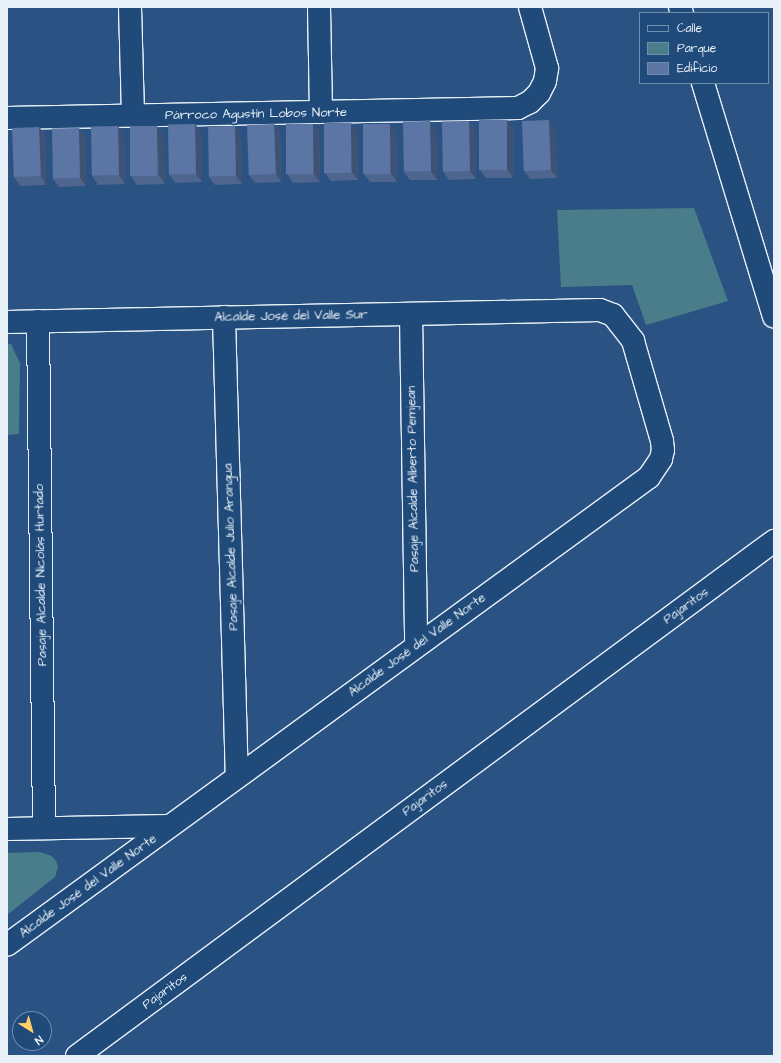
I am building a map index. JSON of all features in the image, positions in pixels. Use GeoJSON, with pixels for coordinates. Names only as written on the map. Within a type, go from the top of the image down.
{"type":"FeatureCollection","features":[{"type":"Feature","properties":{"kind":"street"},"geometry":{"type":"LineString","coordinates":[[130,7],[133,116]]}},
{"type":"Feature","properties":{"kind":"street"},"geometry":{"type":"LineString","coordinates":[[319,7],[321,112]]}},
{"type":"Feature","properties":{"kind":"street","name":"Párroco Agustín Lobos Norte"},"geometry":{"type":"LineString","coordinates":[[7,118],[505,110],[518,108],[530,102],[539,93],[545,81],[547,68],[530,7]]}},
{"type":"Feature","properties":{"kind":"street"},"geometry":{"type":"LineString","coordinates":[[703,84],[774,316]]}},
{"type":"Feature","properties":{"kind":"street","name":"Alcalde José del Valle Sur"},"geometry":{"type":"LineString","coordinates":[[7,322],[575,310],[607,311],[627,331],[638,353],[662,441],[661,459]]}},
{"type":"Feature","properties":{"kind":"street","name":"Pasaje Alcalde Alberto Pemjean"},"geometry":{"type":"LineString","coordinates":[[411,314],[416,645]]}},
{"type":"Feature","properties":{"kind":"street","name":"Pasaje Alcalde Julio Arangua"},"geometry":{"type":"LineString","coordinates":[[224,317],[237,777]]}},
{"type":"Feature","properties":{"kind":"street","name":"Pasaje Alcalde Nicolás Hurtado"},"geometry":{"type":"LineString","coordinates":[[38,321],[44,828]]}},
{"type":"Feature","properties":{"kind":"street","name":"Alcalde José del Valle Norte"},"geometry":{"type":"LineString","coordinates":[[7,945],[648,477],[661,459]]}},
{"type":"Feature","properties":{"kind":"street","name":"Pajaritos"},"geometry":{"type":"LineString","coordinates":[[77,1056],[774,541]]}},
{"type":"Feature","properties":{"kind":"street","name":"Alcalde José del Valle Norte"},"geometry":{"type":"LineString","coordinates":[[7,829],[169,826]]}},
{"type":"Feature","properties":{"kind":"green space"},"geometry":{"type":"Polygon","coordinates":[[[694,208],[728,301],[646,325],[632,285],[561,287],[557,210],[694,208]]]}},
{"type":"Feature","properties":{"kind":"green space"},"geometry":{"type":"Polygon","coordinates":[[[7,344],[11,344],[20,363],[19,434],[7,435],[7,344]]]}},
{"type":"Feature","properties":{"kind":"green space"},"geometry":{"type":"Polygon","coordinates":[[[40,852],[52,856],[56,861],[58,867],[55,877],[7,915],[7,853],[40,852]]]}},
{"type":"Feature","properties":{"kind":"building"},"geometry":{"type":"Polygon","coordinates":[[[479,120],[507,120],[507,170],[479,170],[479,120]]]}},
{"type":"Feature","properties":{"kind":"building"},"geometry":{"type":"Polygon","coordinates":[[[549,120],[551,170],[524,171],[522,121],[549,120]]]}},
{"type":"Feature","properties":{"kind":"building"},"geometry":{"type":"Polygon","coordinates":[[[403,121],[430,121],[431,171],[404,171],[403,121]]]}},
{"type":"Feature","properties":{"kind":"building"},"geometry":{"type":"Polygon","coordinates":[[[442,121],[469,121],[470,171],[443,171],[442,121]]]}},
{"type":"Feature","properties":{"kind":"building"},"geometry":{"type":"Polygon","coordinates":[[[324,123],[351,123],[351,173],[324,173],[324,123]]]}},
{"type":"Feature","properties":{"kind":"building"},"geometry":{"type":"Polygon","coordinates":[[[168,124],[195,124],[196,174],[169,174],[168,124]]]}},
{"type":"Feature","properties":{"kind":"building"},"geometry":{"type":"Polygon","coordinates":[[[274,124],[276,174],[249,175],[247,125],[274,124]]]}},
{"type":"Feature","properties":{"kind":"building"},"geometry":{"type":"Polygon","coordinates":[[[286,124],[313,124],[313,174],[286,174],[286,124]]]}},
{"type":"Feature","properties":{"kind":"building"},"geometry":{"type":"Polygon","coordinates":[[[363,124],[390,124],[390,174],[363,174],[363,124]]]}},
{"type":"Feature","properties":{"kind":"building"},"geometry":{"type":"Polygon","coordinates":[[[91,126],[118,126],[119,175],[92,175],[91,126]]]}},
{"type":"Feature","properties":{"kind":"building"},"geometry":{"type":"Polygon","coordinates":[[[130,126],[157,126],[157,176],[130,176],[130,126]]]}},
{"type":"Feature","properties":{"kind":"building"},"geometry":{"type":"Polygon","coordinates":[[[208,126],[235,126],[236,176],[209,176],[208,126]]]}},
{"type":"Feature","properties":{"kind":"building"},"geometry":{"type":"Polygon","coordinates":[[[39,127],[41,176],[14,177],[12,128],[39,127]]]}},
{"type":"Feature","properties":{"kind":"building"},"geometry":{"type":"Polygon","coordinates":[[[52,128],[79,128],[80,178],[53,178],[52,128]]]}}]}
